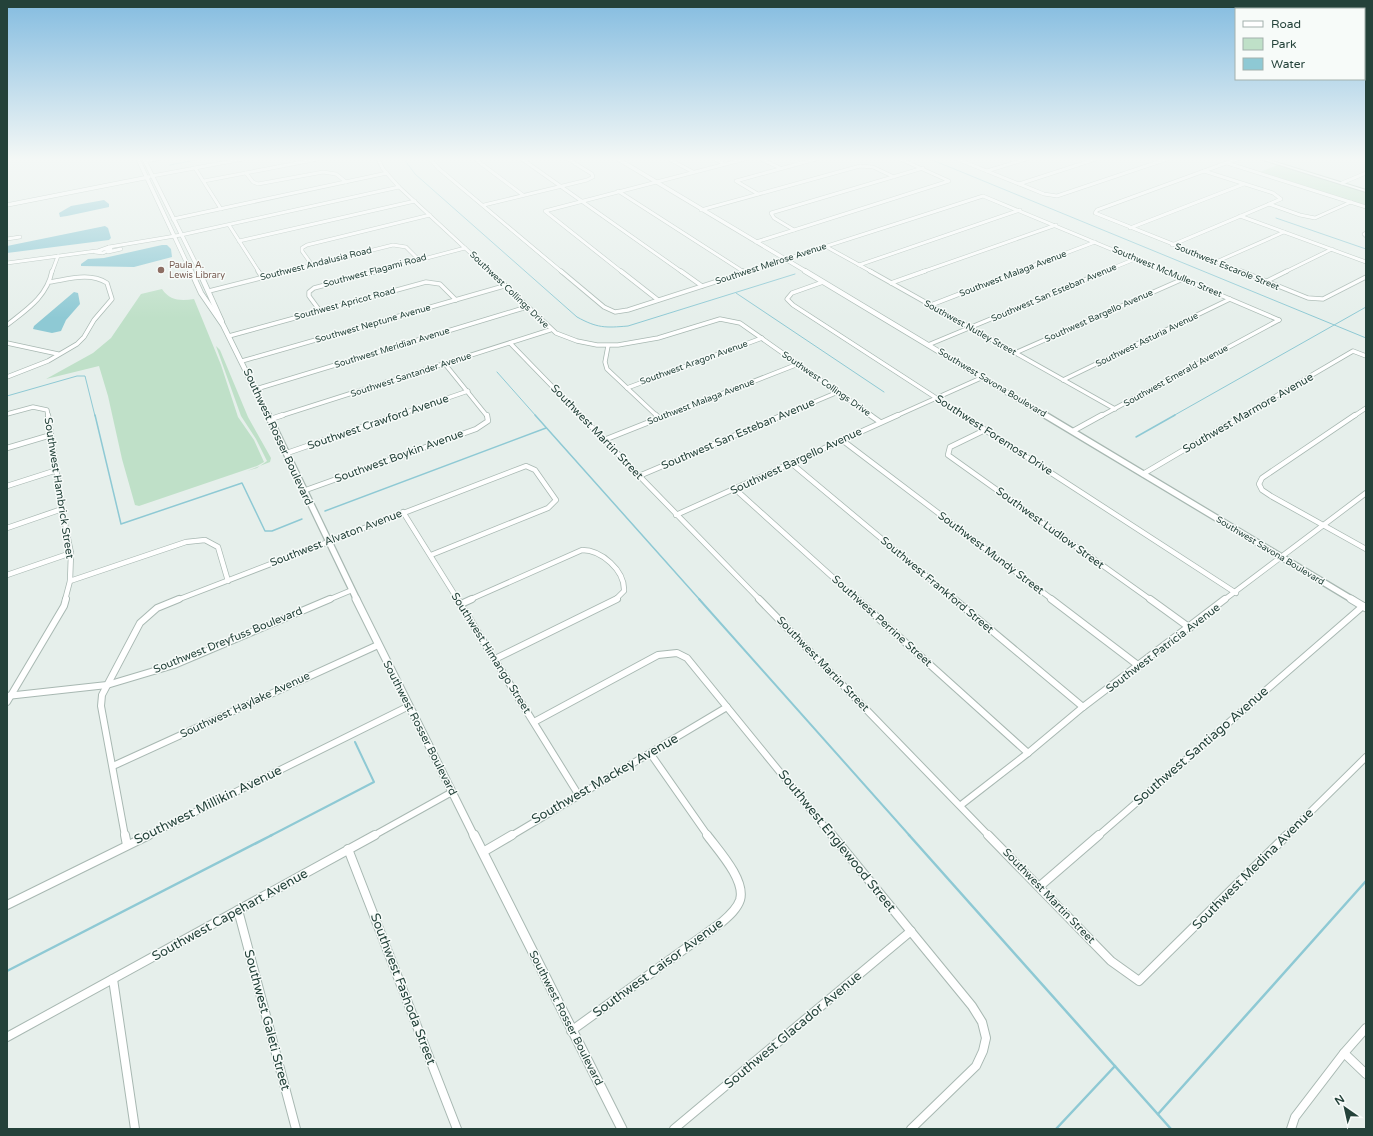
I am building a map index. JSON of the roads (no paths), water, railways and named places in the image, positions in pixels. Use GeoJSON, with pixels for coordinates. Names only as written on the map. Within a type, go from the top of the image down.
{"type":"FeatureCollection","features":[{"type":"Feature","properties":{"kind":"street","name":"Southwest Rosser Boulevard"},"geometry":{"type":"LineString","coordinates":[[163,212],[205,300],[223,325],[242,361],[378,645],[483,852],[571,1031],[622,1129]]}},
{"type":"Feature","properties":{"kind":"street","name":"Southwest Rosser Boulevard"},"geometry":{"type":"LineString","coordinates":[[170,212],[220,314],[223,325]]}},
{"type":"Feature","properties":{"kind":"street"},"geometry":{"type":"LineString","coordinates":[[173,219],[207,212]]}},
{"type":"Feature","properties":{"kind":"street"},"geometry":{"type":"LineString","coordinates":[[7,262],[96,251],[109,247],[181,235],[287,212]]}},
{"type":"Feature","properties":{"kind":"street"},"geometry":{"type":"LineString","coordinates":[[239,241],[367,212]]}},
{"type":"Feature","properties":{"kind":"street","name":"Southwest Collings Drive"},"geometry":{"type":"LineString","coordinates":[[427,212],[550,330],[579,342],[608,346],[637,344],[720,319],[732,320],[740,323],[762,338],[880,422]]}},
{"type":"Feature","properties":{"kind":"street","name":"Southwest Melrose Avenue"},"geometry":{"type":"LineString","coordinates":[[492,212],[604,307],[612,311],[621,311],[658,300],[931,212]]}},
{"type":"Feature","properties":{"kind":"street"},"geometry":{"type":"LineString","coordinates":[[545,212],[658,300]]}},
{"type":"Feature","properties":{"kind":"street"},"geometry":{"type":"LineString","coordinates":[[597,212],[702,286]]}},
{"type":"Feature","properties":{"kind":"street"},"geometry":{"type":"LineString","coordinates":[[651,212],[744,272]]}},
{"type":"Feature","properties":{"kind":"street","name":"Southwest Savona Boulevard"},"geometry":{"type":"LineString","coordinates":[[704,212],[1364,607]]}},
{"type":"Feature","properties":{"kind":"street"},"geometry":{"type":"LineString","coordinates":[[774,212],[771,213],[771,216],[794,230]]}},
{"type":"Feature","properties":{"kind":"street"},"geometry":{"type":"LineString","coordinates":[[756,242],[853,212]]}},
{"type":"Feature","properties":{"kind":"street"},"geometry":{"type":"LineString","coordinates":[[859,265],[1014,212]]}},
{"type":"Feature","properties":{"kind":"street","name":"Southwest McMullen Street"},"geometry":{"type":"LineString","coordinates":[[1025,212],[1278,320]]}},
{"type":"Feature","properties":{"kind":"street","name":"Southwest Escarole Street"},"geometry":{"type":"LineString","coordinates":[[1096,212],[1130,228],[1265,282],[1315,300],[1324,299],[1366,277]]}},
{"type":"Feature","properties":{"kind":"street"},"geometry":{"type":"LineString","coordinates":[[1130,228],[1171,212]]}},
{"type":"Feature","properties":{"kind":"street"},"geometry":{"type":"LineString","coordinates":[[1172,244],[1250,212]]}},
{"type":"Feature","properties":{"kind":"street"},"geometry":{"type":"LineString","coordinates":[[1291,212],[1305,217],[1315,218],[1329,212]]}},
{"type":"Feature","properties":{"kind":"street"},"geometry":{"type":"LineString","coordinates":[[312,265],[302,250],[309,244],[430,215]]}},
{"type":"Feature","properties":{"kind":"street"},"geometry":{"type":"LineString","coordinates":[[1240,216],[1366,262]]}},
{"type":"Feature","properties":{"kind":"street"},"geometry":{"type":"LineString","coordinates":[[229,225],[262,277]]}},
{"type":"Feature","properties":{"kind":"street"},"geometry":{"type":"LineString","coordinates":[[891,283],[1056,225]]}},
{"type":"Feature","properties":{"kind":"street"},"geometry":{"type":"LineString","coordinates":[[1216,262],[1284,232]]}},
{"type":"Feature","properties":{"kind":"street"},"geometry":{"type":"LineString","coordinates":[[96,251],[100,254],[174,236]]}},
{"type":"Feature","properties":{"kind":"street"},"geometry":{"type":"LineString","coordinates":[[7,239],[20,237]]}},
{"type":"Feature","properties":{"kind":"street","name":"Southwest Malaga Avenue"},"geometry":{"type":"LineString","coordinates":[[931,305],[1095,242]]}},
{"type":"Feature","properties":{"kind":"street","name":"Southwest Andalusia Road"},"geometry":{"type":"LineString","coordinates":[[209,291],[397,244],[406,247],[418,260]]}},
{"type":"Feature","properties":{"kind":"street","name":"Southwest Nutley Street"},"geometry":{"type":"LineString","coordinates":[[825,246],[1115,409]]}},
{"type":"Feature","properties":{"kind":"street"},"geometry":{"type":"LineString","coordinates":[[108,252],[111,249],[109,247]]}},
{"type":"Feature","properties":{"kind":"street","name":"Southwest Flagami Road"},"geometry":{"type":"LineString","coordinates":[[320,311],[309,296],[309,292],[314,288],[465,248]]}},
{"type":"Feature","properties":{"kind":"street"},"geometry":{"type":"LineString","coordinates":[[1265,282],[1332,249]]}},
{"type":"Feature","properties":{"kind":"street"},"geometry":{"type":"LineString","coordinates":[[7,325],[34,303],[44,292],[50,282],[53,264],[58,256]]}},
{"type":"Feature","properties":{"kind":"street","name":"Southwest San Esteban Avenue"},"geometry":{"type":"LineString","coordinates":[[928,345],[1135,259]]}},
{"type":"Feature","properties":{"kind":"street"},"geometry":{"type":"LineString","coordinates":[[7,377],[29,369],[58,354],[84,336],[94,320],[112,300],[107,283],[99,278],[82,278],[50,282]]}},
{"type":"Feature","properties":{"kind":"street","name":"Southwest Bargello Avenue"},"geometry":{"type":"LineString","coordinates":[[1015,353],[1183,279]]}},
{"type":"Feature","properties":{"kind":"street","name":"Southwest Apricot Road"},"geometry":{"type":"LineString","coordinates":[[229,336],[429,282],[440,284],[456,300]]}},
{"type":"Feature","properties":{"kind":"street","name":"Southwest Foremost Drive"},"geometry":{"type":"LineString","coordinates":[[823,282],[792,293],[787,299],[793,305],[1236,593]]}},
{"type":"Feature","properties":{"kind":"street","name":"Southwest Neptune Avenue"},"geometry":{"type":"LineString","coordinates":[[242,361],[504,286]]}},
{"type":"Feature","properties":{"kind":"street","name":"Southwest Asturia Avenue"},"geometry":{"type":"LineString","coordinates":[[1064,380],[1230,299]]}},
{"type":"Feature","properties":{"kind":"street","name":"Southwest Meridian Avenue"},"geometry":{"type":"LineString","coordinates":[[256,389],[527,307]]}},
{"type":"Feature","properties":{"kind":"street","name":"Southwest Emerald Avenue"},"geometry":{"type":"LineString","coordinates":[[1073,432],[1278,320]]}},
{"type":"Feature","properties":{"kind":"street","name":"Southwest Santander Avenue"},"geometry":{"type":"LineString","coordinates":[[271,419],[550,330]]}},
{"type":"Feature","properties":{"kind":"street","name":"Southwest Aragon Avenue"},"geometry":{"type":"LineString","coordinates":[[627,388],[762,338]]}},
{"type":"Feature","properties":{"kind":"street"},"geometry":{"type":"LineString","coordinates":[[7,343],[58,354]]}},
{"type":"Feature","properties":{"kind":"street","name":"Southwest Martin Street"},"geometry":{"type":"LineString","coordinates":[[510,343],[676,515],[1040,886],[1111,961],[1139,981]]}},
{"type":"Feature","properties":{"kind":"street"},"geometry":{"type":"LineString","coordinates":[[608,346],[605,367],[659,418]]}},
{"type":"Feature","properties":{"kind":"street","name":"Southwest Marmore Avenue"},"geometry":{"type":"LineString","coordinates":[[1143,474],[1353,351],[1366,356]]}},
{"type":"Feature","properties":{"kind":"street"},"geometry":{"type":"LineString","coordinates":[[445,364],[468,391]]}},
{"type":"Feature","properties":{"kind":"street","name":"Southwest Malaga Avenue"},"geometry":{"type":"LineString","coordinates":[[604,440],[798,364]]}},
{"type":"Feature","properties":{"kind":"street","name":"Southwest Bargello Avenue"},"geometry":{"type":"LineString","coordinates":[[676,515],[736,489],[880,422],[981,378]]}},
{"type":"Feature","properties":{"kind":"street","name":"Southwest Boykin Avenue"},"geometry":{"type":"LineString","coordinates":[[303,491],[476,429],[486,424],[488,421],[487,415],[468,391]]}},
{"type":"Feature","properties":{"kind":"street","name":"Southwest Crawford Avenue"},"geometry":{"type":"LineString","coordinates":[[287,453],[468,391]]}},
{"type":"Feature","properties":{"kind":"street","name":"Southwest San Esteban Avenue"},"geometry":{"type":"LineString","coordinates":[[639,476],[838,392]]}},
{"type":"Feature","properties":{"kind":"street","name":"Southwest Hambrick Street"},"geometry":{"type":"LineString","coordinates":[[7,414],[39,407],[47,410],[62,509],[71,553],[70,581],[64,606],[9,696],[7,702]]}},
{"type":"Feature","properties":{"kind":"street"},"geometry":{"type":"LineString","coordinates":[[1366,408],[1262,478],[1259,484],[1261,488],[1271,496],[1366,549]]}},
{"type":"Feature","properties":{"kind":"street","name":"Southwest Ludlow Street"},"geometry":{"type":"LineString","coordinates":[[985,430],[950,447],[948,455],[1190,628]]}},
{"type":"Feature","properties":{"kind":"street"},"geometry":{"type":"LineString","coordinates":[[7,448],[51,435]]}},
{"type":"Feature","properties":{"kind":"street","name":"Southwest Mundy Street"},"geometry":{"type":"LineString","coordinates":[[842,440],[1139,666]]}},
{"type":"Feature","properties":{"kind":"street","name":"Southwest Frankford Street"},"geometry":{"type":"LineString","coordinates":[[791,463],[1083,707]]}},
{"type":"Feature","properties":{"kind":"street","name":"Southwest Alvaton Avenue"},"geometry":{"type":"LineString","coordinates":[[107,685],[140,623],[157,608],[327,541],[526,466],[535,470],[556,500],[548,508],[430,555]]}},
{"type":"Feature","properties":{"kind":"street"},"geometry":{"type":"LineString","coordinates":[[7,486],[57,470]]}},
{"type":"Feature","properties":{"kind":"street","name":"Southwest Perrine Street"},"geometry":{"type":"LineString","coordinates":[[736,489],[1028,753]]}},
{"type":"Feature","properties":{"kind":"street","name":"Southwest Patricia Avenue"},"geometry":{"type":"LineString","coordinates":[[961,805],[1028,753],[1083,707],[1190,628],[1322,525],[1366,493]]}},
{"type":"Feature","properties":{"kind":"street"},"geometry":{"type":"LineString","coordinates":[[7,528],[62,509]]}},
{"type":"Feature","properties":{"kind":"street","name":"Southwest Himango Street"},"geometry":{"type":"LineString","coordinates":[[403,512],[578,794]]}},
{"type":"Feature","properties":{"kind":"street"},"geometry":{"type":"LineString","coordinates":[[70,581],[186,542],[205,540],[218,547],[228,581]]}},
{"type":"Feature","properties":{"kind":"street"},"geometry":{"type":"LineString","coordinates":[[461,604],[582,550],[600,554],[624,582],[624,591],[616,600],[495,659]]}},
{"type":"Feature","properties":{"kind":"street"},"geometry":{"type":"LineString","coordinates":[[7,575],[71,553]]}},
{"type":"Feature","properties":{"kind":"street","name":"Southwest Dreyfuss Boulevard"},"geometry":{"type":"LineString","coordinates":[[9,696],[107,685],[174,664],[352,590]]}},
{"type":"Feature","properties":{"kind":"street","name":"Southwest Santiago Avenue"},"geometry":{"type":"LineString","coordinates":[[1040,886],[1364,607]]}},
{"type":"Feature","properties":{"kind":"street","name":"Southwest Haylake Avenue"},"geometry":{"type":"LineString","coordinates":[[113,766],[378,645]]}},
{"type":"Feature","properties":{"kind":"street","name":"Southwest Englewood Street"},"geometry":{"type":"LineString","coordinates":[[534,722],[658,655],[677,653],[687,658],[972,1006],[982,1022],[986,1038],[984,1051],[976,1066],[911,1129]]}},
{"type":"Feature","properties":{"kind":"street"},"geometry":{"type":"LineString","coordinates":[[107,685],[102,695],[101,706],[127,845]]}},
{"type":"Feature","properties":{"kind":"street","name":"Southwest Millikin Avenue"},"geometry":{"type":"LineString","coordinates":[[7,905],[409,706]]}},
{"type":"Feature","properties":{"kind":"street","name":"Southwest Mackey Avenue"},"geometry":{"type":"LineString","coordinates":[[483,852],[578,794],[727,707]]}},
{"type":"Feature","properties":{"kind":"street","name":"Southwest Caisor Avenue"},"geometry":{"type":"LineString","coordinates":[[571,1031],[722,922],[735,910],[740,900],[742,889],[735,874],[650,753]]}},
{"type":"Feature","properties":{"kind":"street","name":"Southwest Medina Avenue"},"geometry":{"type":"LineString","coordinates":[[1139,981],[1366,757]]}},
{"type":"Feature","properties":{"kind":"street","name":"Southwest Capehart Avenue"},"geometry":{"type":"LineString","coordinates":[[7,1037],[452,792]]}},
{"type":"Feature","properties":{"kind":"street","name":"Southwest Fashoda Street"},"geometry":{"type":"LineString","coordinates":[[348,849],[457,1129]]}},
{"type":"Feature","properties":{"kind":"street","name":"Southwest Galeti Street"},"geometry":{"type":"LineString","coordinates":[[238,910],[296,1129]]}},
{"type":"Feature","properties":{"kind":"street","name":"Southwest Glacador Avenue"},"geometry":{"type":"LineString","coordinates":[[674,1129],[911,931]]}},
{"type":"Feature","properties":{"kind":"street"},"geometry":{"type":"LineString","coordinates":[[113,979],[135,1129]]}},
{"type":"Feature","properties":{"kind":"street"},"geometry":{"type":"LineString","coordinates":[[1291,1129],[1295,1117],[1366,1028]]}},
{"type":"Feature","properties":{"kind":"street"},"geometry":{"type":"LineString","coordinates":[[1344,1054],[1366,1074]]}},
{"type":"Feature","properties":{"kind":"water"},"geometry":{"type":"Polygon","coordinates":[[[61,212],[86,212],[60,217],[59,213],[61,212]]]}},
{"type":"Feature","properties":{"kind":"water"},"geometry":{"type":"Polygon","coordinates":[[[105,226],[108,228],[111,238],[109,240],[7,253],[7,246],[105,226]]]}},
{"type":"Feature","properties":{"kind":"water"},"geometry":{"type":"Polygon","coordinates":[[[167,245],[171,249],[172,257],[134,267],[81,266],[81,264],[88,259],[104,258],[167,245]]]}},
{"type":"Feature","properties":{"kind":"water"},"geometry":{"type":"Polygon","coordinates":[[[74,292],[78,293],[80,304],[66,320],[61,331],[52,333],[33,329],[34,326],[74,292]]]}},
{"type":"Feature","properties":{"kind":"waterway"},"geometry":{"type":"LineString","coordinates":[[458,212],[577,317],[601,326],[628,326],[795,274]]}},
{"type":"Feature","properties":{"kind":"waterway"},"geometry":{"type":"LineString","coordinates":[[1059,212],[1334,325]]}},
{"type":"Feature","properties":{"kind":"waterway"},"geometry":{"type":"LineString","coordinates":[[1276,218],[1366,249]]}},
{"type":"Feature","properties":{"kind":"waterway"},"geometry":{"type":"LineString","coordinates":[[736,293],[884,392]]}},
{"type":"Feature","properties":{"kind":"waterway"},"geometry":{"type":"LineString","coordinates":[[1334,325],[1366,307]]}},
{"type":"Feature","properties":{"kind":"waterway"},"geometry":{"type":"LineString","coordinates":[[1173,416],[1334,325]]}},
{"type":"Feature","properties":{"kind":"waterway"},"geometry":{"type":"LineString","coordinates":[[1334,325],[1366,338]]}},
{"type":"Feature","properties":{"kind":"waterway"},"geometry":{"type":"LineString","coordinates":[[497,372],[536,416]]}},
{"type":"Feature","properties":{"kind":"waterway"},"geometry":{"type":"LineString","coordinates":[[7,396],[77,376],[85,376],[95,416]]}},
{"type":"Feature","properties":{"kind":"waterway"},"geometry":{"type":"LineString","coordinates":[[95,415],[121,524],[242,483],[265,531],[272,531],[302,519]]}},
{"type":"Feature","properties":{"kind":"waterway"},"geometry":{"type":"LineString","coordinates":[[535,415],[700,600]]}},
{"type":"Feature","properties":{"kind":"waterway"},"geometry":{"type":"LineString","coordinates":[[1136,437],[1175,415]]}},
{"type":"Feature","properties":{"kind":"waterway"},"geometry":{"type":"LineString","coordinates":[[325,511],[546,428]]}},
{"type":"Feature","properties":{"kind":"waterway"},"geometry":{"type":"LineString","coordinates":[[699,599],[910,836]]}},
{"type":"Feature","properties":{"kind":"waterway"},"geometry":{"type":"LineString","coordinates":[[270,836],[374,782],[355,742]]}},
{"type":"Feature","properties":{"kind":"waterway"},"geometry":{"type":"LineString","coordinates":[[7,971],[272,835]]}},
{"type":"Feature","properties":{"kind":"waterway"},"geometry":{"type":"LineString","coordinates":[[909,835],[1115,1066]]}},
{"type":"Feature","properties":{"kind":"waterway"},"geometry":{"type":"LineString","coordinates":[[1158,1114],[1366,881]]}},
{"type":"Feature","properties":{"kind":"waterway"},"geometry":{"type":"LineString","coordinates":[[1056,1129],[1115,1066]]}},
{"type":"Feature","properties":{"kind":"waterway"},"geometry":{"type":"LineString","coordinates":[[1115,1066],[1171,1129]]}},
{"type":"Feature","properties":{"kind":"place","name":"Paula A. Lewis Library"},"geometry":{"type":"Point","coordinates":[161,270]}}]}
